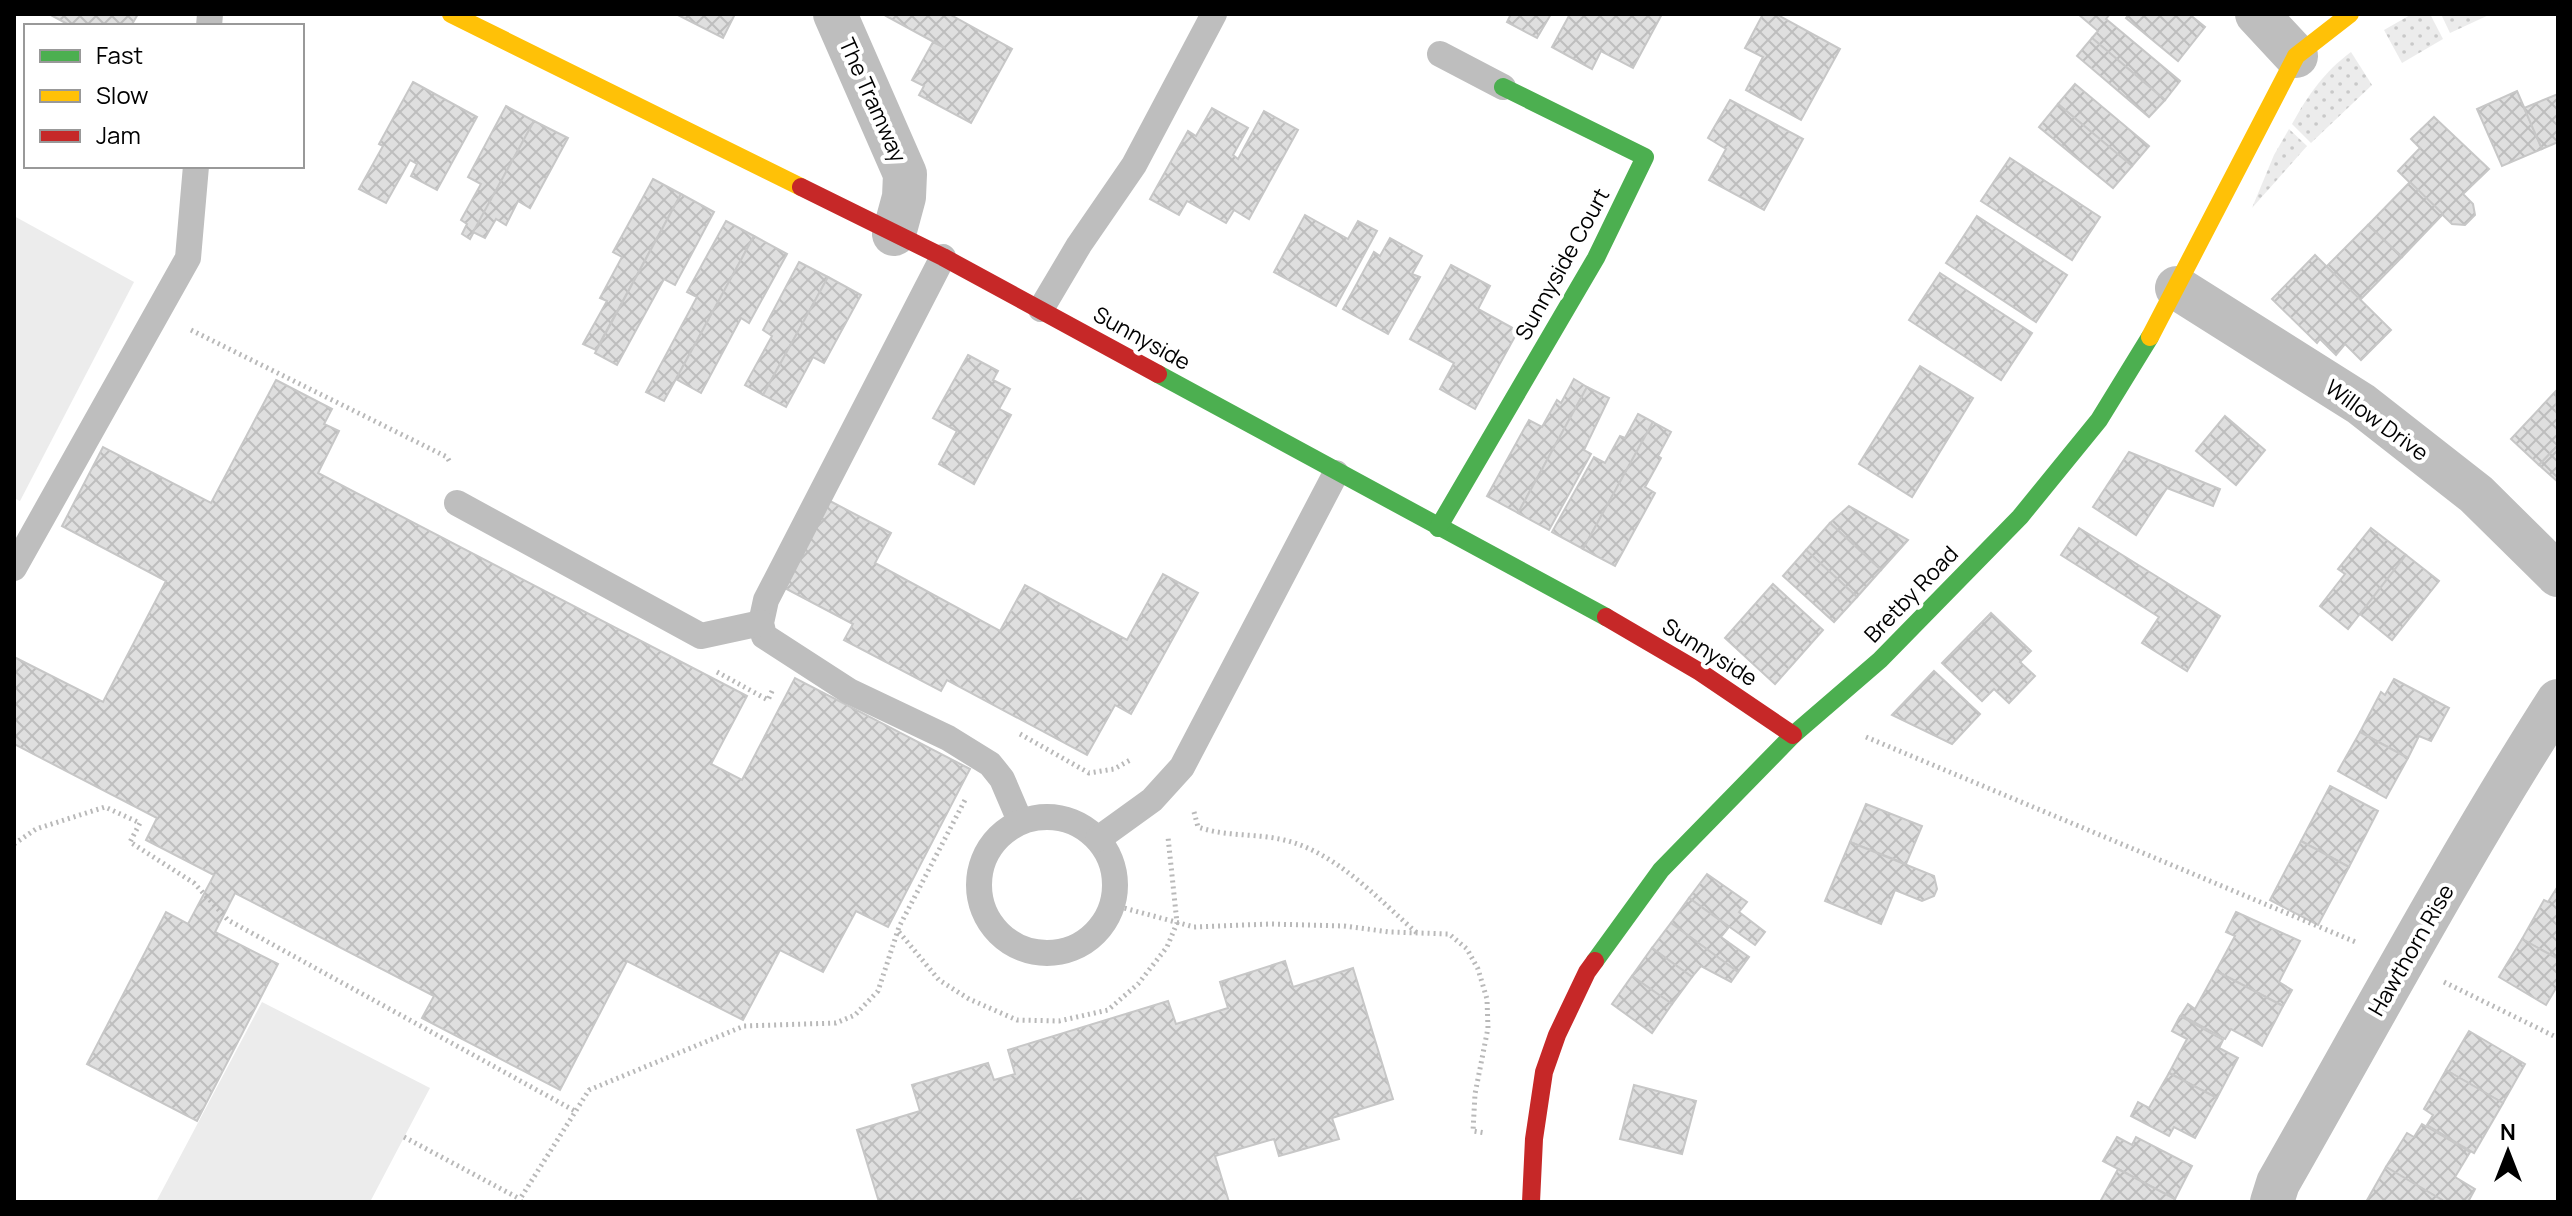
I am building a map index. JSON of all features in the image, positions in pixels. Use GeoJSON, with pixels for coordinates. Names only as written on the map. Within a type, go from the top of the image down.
{"type":"FeatureCollection","features":[{"type":"Feature","properties":{"kind":"street","name":"Sunnyside"},"geometry":{"type":"LineString","coordinates":[[451,14],[943,257],[1041,309],[1336,473],[1622,626],[1700,672],[1793,735]]}},
{"type":"Feature","properties":{"kind":"street","name":"The Tramway"},"geometry":{"type":"LineString","coordinates":[[835,14],[905,174],[904,197],[894,234]]}},
{"type":"Feature","properties":{"kind":"street"},"geometry":{"type":"LineString","coordinates":[[2257,14],[2296,56]]}},
{"type":"Feature","properties":{"kind":"street","name":"Bretby Road"},"geometry":{"type":"LineString","coordinates":[[1531,1202],[1534,1139],[1544,1072],[1557,1035],[1587,972],[1661,870],[1793,735],[1880,660],[2020,517],[2099,420],[2137,362],[2296,56],[2350,14]]}},
{"type":"Feature","properties":{"kind":"street","name":"Sunnyside Court"},"geometry":{"type":"LineString","coordinates":[[1438,528],[1596,258],[1645,157],[1503,87]]}},
{"type":"Feature","properties":{"kind":"street","name":"Willow Drive"},"geometry":{"type":"LineString","coordinates":[[2177,288],[2361,404],[2476,494],[2558,575]]}},
{"type":"Feature","properties":{"kind":"street","name":"Hawthorn Rise"},"geometry":{"type":"LineString","coordinates":[[2272,1202],[2278,1183],[2404,962],[2515,769],[2558,701]]}},
{"type":"Feature","properties":{"kind":"lane"},"geometry":{"type":"LineString","coordinates":[[1041,309],[1079,245],[1134,165],[1214,14]]}},
{"type":"Feature","properties":{"kind":"lane"},"geometry":{"type":"LineString","coordinates":[[1440,54],[1503,87]]}},
{"type":"Feature","properties":{"kind":"lane"},"geometry":{"type":"LineString","coordinates":[[14,568],[188,258],[196,168]]}},
{"type":"Feature","properties":{"kind":"lane"},"geometry":{"type":"LineString","coordinates":[[943,257],[766,600],[761,623],[764,636],[849,691],[948,738],[990,764],[1002,779],[1020,821]]}},
{"type":"Feature","properties":{"kind":"lane"},"geometry":{"type":"LineString","coordinates":[[1098,839],[1152,800],[1182,767],[1336,473]]}},
{"type":"Feature","properties":{"kind":"lane"},"geometry":{"type":"LineString","coordinates":[[457,503],[701,636],[761,623]]}},
{"type":"Feature","properties":{"kind":"lane"},"geometry":{"type":"LineString","coordinates":[[1041,816],[1062,818],[1081,826],[1098,839],[1108,853],[1116,888],[1113,905],[1095,934],[1081,945],[1048,954],[1031,951],[1014,945],[989,923],[978,890],[979,873],[993,842],[1020,821],[1041,816]]}},
{"type":"Feature","properties":{"kind":"path"},"geometry":{"type":"LineString","coordinates":[[1815,716],[2404,962],[2558,1038]]}},
{"type":"Feature","properties":{"kind":"path"},"geometry":{"type":"LineString","coordinates":[[404,1137],[521,1201],[589,1090],[744,1026],[836,1023],[855,1015],[878,991],[898,931],[971,789],[967,772],[1008,728],[1089,773],[1114,769],[1130,761],[1156,740],[1206,786],[1194,812],[1185,818]]}},
{"type":"Feature","properties":{"kind":"path"},"geometry":{"type":"LineString","coordinates":[[14,844],[36,829],[105,807],[140,823],[130,842],[194,883],[228,920],[575,1111]]}},
{"type":"Feature","properties":{"kind":"path"},"geometry":{"type":"LineString","coordinates":[[1194,812],[1198,827],[1217,834],[1287,840],[1315,852],[1351,875],[1417,933]]}},
{"type":"Feature","properties":{"kind":"path"},"geometry":{"type":"LineString","coordinates":[[898,931],[939,980],[969,999],[1017,1020],[1059,1021],[1108,1010],[1138,984],[1167,947],[1177,923],[1168,831]]}},
{"type":"Feature","properties":{"kind":"path"},"geometry":{"type":"LineString","coordinates":[[1113,905],[1194,927],[1270,924],[1344,926],[1449,934],[1467,949],[1478,969],[1487,999],[1488,1028],[1475,1094],[1473,1131],[1534,1139]]}},
{"type":"Feature","properties":{"kind":"shaded area"},"geometry":{"type":"Polygon","coordinates":[[[2412,14],[2430,14],[2443,39],[2402,63],[2384,30],[2412,14]]]}},
{"type":"Feature","properties":{"kind":"shaded area"},"geometry":{"type":"Polygon","coordinates":[[[2441,14],[2491,14],[2450,33],[2441,14]]]}},
{"type":"Feature","properties":{"kind":"shaded area"},"geometry":{"type":"Polygon","coordinates":[[[2351,52],[2372,85],[2311,143],[2292,124],[2317,85],[2351,52]]]}},
{"type":"Feature","properties":{"kind":"shaded area"},"geometry":{"type":"Polygon","coordinates":[[[2289,129],[2307,146],[2252,208],[2274,155],[2289,129]]]}},
{"type":"Feature","properties":{"kind":"shaded area"},"geometry":{"type":"Polygon","coordinates":[[[14,216],[134,282],[20,501],[14,498],[14,216]]]}},
{"type":"Feature","properties":{"kind":"shaded area"},"geometry":{"type":"Polygon","coordinates":[[[262,1002],[430,1088],[370,1202],[156,1202],[262,1002]]]}},
{"type":"Feature","properties":{"kind":"building"},"geometry":{"type":"Polygon","coordinates":[[[49,14],[138,14],[132,24],[67,24],[49,14]]]}},
{"type":"Feature","properties":{"kind":"building"},"geometry":{"type":"Polygon","coordinates":[[[676,14],[735,14],[723,38],[676,14]]]}},
{"type":"Feature","properties":{"kind":"building"},"geometry":{"type":"Polygon","coordinates":[[[949,14],[1012,49],[971,123],[919,95],[924,86],[912,80],[933,42],[945,48],[886,16],[949,14]]]}},
{"type":"Feature","properties":{"kind":"building"},"geometry":{"type":"Polygon","coordinates":[[[1511,14],[1551,14],[1537,38],[1507,22],[1511,14]]]}},
{"type":"Feature","properties":{"kind":"building"},"geometry":{"type":"Polygon","coordinates":[[[1570,14],[1662,14],[1633,68],[1601,51],[1592,69],[1552,47],[1570,14]]]}},
{"type":"Feature","properties":{"kind":"building"},"geometry":{"type":"Polygon","coordinates":[[[1763,14],[1776,14],[1840,49],[1801,120],[1746,90],[1763,57],[1745,48],[1763,14]]]}},
{"type":"Feature","properties":{"kind":"building"},"geometry":{"type":"Polygon","coordinates":[[[2078,14],[2110,14],[2106,19],[2180,81],[2165,100],[2092,38],[2098,31],[2078,14]]]}},
{"type":"Feature","properties":{"kind":"building"},"geometry":{"type":"Polygon","coordinates":[[[2129,14],[2189,14],[2205,27],[2178,61],[2126,18],[2129,14]]]}},
{"type":"Feature","properties":{"kind":"building"},"geometry":{"type":"Polygon","coordinates":[[[2092,38],[2165,100],[2149,117],[2077,56],[2092,38]]]}},
{"type":"Feature","properties":{"kind":"building"},"geometry":{"type":"Polygon","coordinates":[[[413,82],[477,117],[437,190],[411,176],[417,164],[410,160],[386,203],[359,189],[383,146],[379,144],[413,82]]]}},
{"type":"Feature","properties":{"kind":"building"},"geometry":{"type":"Polygon","coordinates":[[[2075,84],[2149,146],[2132,166],[2058,104],[2075,84]]]}},
{"type":"Feature","properties":{"kind":"building"},"geometry":{"type":"Polygon","coordinates":[[[2517,91],[2542,149],[2502,166],[2477,109],[2517,91]]]}},
{"type":"Feature","properties":{"kind":"building"},"geometry":{"type":"Polygon","coordinates":[[[2558,94],[2558,142],[2542,149],[2524,108],[2558,94]]]}},
{"type":"Feature","properties":{"kind":"building"},"geometry":{"type":"Polygon","coordinates":[[[1730,100],[1803,139],[1764,210],[1709,180],[1726,149],[1708,138],[1730,100]]]}},
{"type":"Feature","properties":{"kind":"building"},"geometry":{"type":"Polygon","coordinates":[[[2058,104],[2132,166],[2113,188],[2039,127],[2058,104]]]}},
{"type":"Feature","properties":{"kind":"building"},"geometry":{"type":"Polygon","coordinates":[[[506,106],[534,121],[470,239],[462,234],[467,224],[461,220],[481,184],[468,177],[506,106]]]}},
{"type":"Feature","properties":{"kind":"building"},"geometry":{"type":"Polygon","coordinates":[[[1212,108],[1248,128],[1233,155],[1238,159],[1264,111],[1298,130],[1249,219],[1234,210],[1226,223],[1187,201],[1179,215],[1150,199],[1188,131],[1196,136],[1212,108]]]}},
{"type":"Feature","properties":{"kind":"building"},"geometry":{"type":"Polygon","coordinates":[[[2434,117],[2489,169],[2463,194],[2473,204],[2475,215],[2465,225],[2452,224],[2398,171],[2420,148],[2411,139],[2434,117]]]}},
{"type":"Feature","properties":{"kind":"building"},"geometry":{"type":"Polygon","coordinates":[[[534,121],[568,138],[530,208],[518,201],[506,225],[496,219],[485,238],[473,232],[534,121]]]}},
{"type":"Feature","properties":{"kind":"building"},"geometry":{"type":"Polygon","coordinates":[[[2010,158],[2100,217],[2072,260],[1981,201],[2010,158]]]}},
{"type":"Feature","properties":{"kind":"building"},"geometry":{"type":"Polygon","coordinates":[[[653,179],[681,194],[596,350],[583,344],[607,301],[600,298],[622,257],[613,252],[653,179]]]}},
{"type":"Feature","properties":{"kind":"building"},"geometry":{"type":"Polygon","coordinates":[[[2410,182],[2443,214],[2402,257],[2368,225],[2410,182]]]}},
{"type":"Feature","properties":{"kind":"building"},"geometry":{"type":"Polygon","coordinates":[[[681,194],[714,212],[675,285],[664,279],[617,365],[595,353],[681,194]]]}},
{"type":"Feature","properties":{"kind":"building"},"geometry":{"type":"Polygon","coordinates":[[[1305,215],[1348,239],[1358,221],[1377,231],[1336,306],[1274,272],[1305,215]]]}},
{"type":"Feature","properties":{"kind":"building"},"geometry":{"type":"Polygon","coordinates":[[[1977,216],[2067,275],[2036,322],[1946,263],[1977,216]]]}},
{"type":"Feature","properties":{"kind":"building"},"geometry":{"type":"Polygon","coordinates":[[[726,221],[754,236],[664,401],[646,392],[697,297],[687,292],[726,221]]]}},
{"type":"Feature","properties":{"kind":"building"},"geometry":{"type":"Polygon","coordinates":[[[2368,225],[2402,257],[2360,300],[2326,267],[2368,225]]]}},
{"type":"Feature","properties":{"kind":"building"},"geometry":{"type":"Polygon","coordinates":[[[754,236],[787,254],[749,323],[741,318],[701,393],[676,379],[754,236]]]}},
{"type":"Feature","properties":{"kind":"building"},"geometry":{"type":"Polygon","coordinates":[[[1390,238],[1422,256],[1412,274],[1420,277],[1388,334],[1343,309],[1374,252],[1380,256],[1390,238]]]}},
{"type":"Feature","properties":{"kind":"building"},"geometry":{"type":"Polygon","coordinates":[[[2315,255],[2391,330],[2361,360],[2345,344],[2336,355],[2320,339],[2317,343],[2272,299],[2315,255]]]}},
{"type":"Feature","properties":{"kind":"building"},"geometry":{"type":"Polygon","coordinates":[[[799,262],[828,277],[763,395],[745,385],[772,336],[763,330],[799,262]]]}},
{"type":"Feature","properties":{"kind":"building"},"geometry":{"type":"Polygon","coordinates":[[[1451,265],[1490,286],[1478,309],[1518,331],[1475,409],[1440,389],[1454,363],[1410,339],[1451,265]]]}},
{"type":"Feature","properties":{"kind":"building"},"geometry":{"type":"Polygon","coordinates":[[[1940,273],[2032,333],[2001,380],[1909,320],[1940,273]]]}},
{"type":"Feature","properties":{"kind":"building"},"geometry":{"type":"Polygon","coordinates":[[[828,277],[861,295],[824,363],[813,357],[786,407],[763,395],[828,277]]]}},
{"type":"Feature","properties":{"kind":"building"},"geometry":{"type":"Polygon","coordinates":[[[968,355],[998,371],[993,380],[1010,389],[999,409],[1011,415],[974,484],[939,464],[957,431],[933,418],[968,355]]]}},
{"type":"Feature","properties":{"kind":"building"},"geometry":{"type":"Polygon","coordinates":[[[1920,366],[1973,398],[1912,497],[1859,464],[1920,366]]]}},
{"type":"Feature","properties":{"kind":"building"},"geometry":{"type":"Polygon","coordinates":[[[1574,379],[1587,387],[1518,513],[1487,496],[1529,420],[1542,427],[1557,400],[1561,403],[1574,379]]]}},
{"type":"Feature","properties":{"kind":"building"},"geometry":{"type":"Polygon","coordinates":[[[276,380],[332,409],[324,424],[339,431],[318,473],[747,696],[711,764],[742,780],[795,678],[970,769],[888,927],[856,911],[823,972],[780,950],[743,1020],[627,961],[560,1090],[422,1018],[434,996],[235,893],[215,932],[278,964],[197,1121],[87,1064],[166,912],[188,924],[214,875],[146,840],[157,818],[14,744],[14,657],[103,702],[166,581],[62,526],[103,447],[211,503],[276,380]]]}},
{"type":"Feature","properties":{"kind":"building"},"geometry":{"type":"Polygon","coordinates":[[[1587,387],[1609,398],[1584,450],[1591,454],[1549,530],[1518,513],[1587,387]]]}},
{"type":"Feature","properties":{"kind":"building"},"geometry":{"type":"Polygon","coordinates":[[[2556,391],[2558,445],[2539,465],[2511,439],[2556,391]]]}},
{"type":"Feature","properties":{"kind":"building"},"geometry":{"type":"Polygon","coordinates":[[[1638,414],[1653,422],[1583,549],[1552,532],[1594,457],[1605,463],[1620,436],[1625,438],[1638,414]]]}},
{"type":"Feature","properties":{"kind":"building"},"geometry":{"type":"Polygon","coordinates":[[[2225,416],[2265,450],[2236,485],[2196,451],[2225,416]]]}},
{"type":"Feature","properties":{"kind":"building"},"geometry":{"type":"Polygon","coordinates":[[[1653,422],[1671,432],[1645,487],[1655,493],[1615,566],[1583,549],[1653,422]]]}},
{"type":"Feature","properties":{"kind":"building"},"geometry":{"type":"Polygon","coordinates":[[[2558,445],[2558,482],[2539,465],[2558,445]]]}},
{"type":"Feature","properties":{"kind":"building"},"geometry":{"type":"Polygon","coordinates":[[[2129,452],[2220,489],[2213,506],[2167,488],[2136,535],[2093,507],[2129,452]]]}},
{"type":"Feature","properties":{"kind":"building"},"geometry":{"type":"Polygon","coordinates":[[[828,500],[891,533],[875,563],[1000,631],[1025,585],[1127,640],[1163,574],[1198,593],[1131,714],[1115,705],[1087,755],[947,680],[941,691],[844,640],[853,624],[781,586],[828,500]]]}},
{"type":"Feature","properties":{"kind":"building"},"geometry":{"type":"Polygon","coordinates":[[[1849,506],[1908,540],[1881,570],[1830,523],[1849,506]]]}},
{"type":"Feature","properties":{"kind":"building"},"geometry":{"type":"Polygon","coordinates":[[[1830,523],[1881,570],[1857,597],[1806,550],[1830,523]]]}},
{"type":"Feature","properties":{"kind":"building"},"geometry":{"type":"Polygon","coordinates":[[[2079,528],[2220,616],[2187,671],[2142,643],[2159,617],[2061,555],[2079,528]]]}},
{"type":"Feature","properties":{"kind":"building"},"geometry":{"type":"Polygon","coordinates":[[[2371,528],[2406,555],[2348,629],[2320,606],[2345,574],[2338,569],[2371,528]]]}},
{"type":"Feature","properties":{"kind":"building"},"geometry":{"type":"Polygon","coordinates":[[[1806,550],[1857,597],[1834,622],[1783,576],[1806,550]]]}},
{"type":"Feature","properties":{"kind":"building"},"geometry":{"type":"Polygon","coordinates":[[[2406,555],[2439,581],[2392,640],[2360,614],[2406,555]]]}},
{"type":"Feature","properties":{"kind":"building"},"geometry":{"type":"Polygon","coordinates":[[[1773,584],[1823,630],[1775,684],[1725,638],[1773,584]]]}},
{"type":"Feature","properties":{"kind":"building"},"geometry":{"type":"Polygon","coordinates":[[[1991,613],[2031,651],[2020,662],[2035,676],[2009,703],[1994,689],[1982,701],[1942,663],[1991,613]]]}},
{"type":"Feature","properties":{"kind":"building"},"geometry":{"type":"Polygon","coordinates":[[[1934,671],[1980,714],[1952,744],[1892,715],[1934,671]]]}},
{"type":"Feature","properties":{"kind":"building"},"geometry":{"type":"Polygon","coordinates":[[[2394,679],[2449,708],[2431,741],[2419,736],[2408,758],[2360,732],[2381,692],[2385,695],[2394,679]]]}},
{"type":"Feature","properties":{"kind":"building"},"geometry":{"type":"Polygon","coordinates":[[[2360,732],[2408,758],[2386,798],[2338,771],[2360,732]]]}},
{"type":"Feature","properties":{"kind":"building"},"geometry":{"type":"Polygon","coordinates":[[[2330,786],[2378,811],[2349,867],[2301,841],[2330,786]]]}},
{"type":"Feature","properties":{"kind":"building"},"geometry":{"type":"Polygon","coordinates":[[[1866,804],[1922,826],[1906,864],[1850,842],[1866,804]]]}},
{"type":"Feature","properties":{"kind":"building"},"geometry":{"type":"Polygon","coordinates":[[[2301,841],[2349,867],[2318,925],[2270,900],[2301,841]]]}},
{"type":"Feature","properties":{"kind":"building"},"geometry":{"type":"Polygon","coordinates":[[[1850,842],[1934,876],[1937,889],[1934,896],[1922,901],[1895,890],[1881,924],[1825,901],[1850,842]]]}},
{"type":"Feature","properties":{"kind":"building"},"geometry":{"type":"Polygon","coordinates":[[[1707,874],[1747,902],[1739,912],[1765,932],[1755,945],[1689,898],[1707,874]]]}},
{"type":"Feature","properties":{"kind":"building"},"geometry":{"type":"Polygon","coordinates":[[[2558,886],[2558,959],[2522,939],[2544,900],[2548,902],[2558,886]]]}},
{"type":"Feature","properties":{"kind":"building"},"geometry":{"type":"Polygon","coordinates":[[[1689,898],[1729,927],[1721,937],[1749,957],[1738,972],[1671,923],[1689,898]]]}},
{"type":"Feature","properties":{"kind":"building"},"geometry":{"type":"Polygon","coordinates":[[[2236,912],[2300,941],[2279,982],[2292,990],[2283,1006],[2216,971],[2235,936],[2226,932],[2236,912]]]}},
{"type":"Feature","properties":{"kind":"building"},"geometry":{"type":"Polygon","coordinates":[[[1671,923],[1738,972],[1731,982],[1701,966],[1692,977],[1652,948],[1671,923]]]}},
{"type":"Feature","properties":{"kind":"building"},"geometry":{"type":"Polygon","coordinates":[[[2522,939],[2558,959],[2558,990],[2556,988],[2546,1005],[2499,977],[2522,939]]]}},
{"type":"Feature","properties":{"kind":"building"},"geometry":{"type":"Polygon","coordinates":[[[1652,948],[1692,977],[1672,1004],[1632,976],[1652,948]]]}},
{"type":"Feature","properties":{"kind":"building"},"geometry":{"type":"Polygon","coordinates":[[[1285,961],[1293,987],[1353,968],[1393,1099],[1332,1118],[1339,1139],[1279,1156],[1274,1139],[1215,1156],[1229,1202],[1082,1202],[1081,1198],[1067,1202],[879,1202],[857,1130],[920,1111],[912,1085],[988,1063],[994,1080],[1015,1074],[1008,1050],[1168,1001],[1176,1024],[1228,1008],[1220,982],[1285,961]]]}},
{"type":"Feature","properties":{"kind":"building"},"geometry":{"type":"Polygon","coordinates":[[[2216,971],[2283,1006],[2262,1046],[2231,1029],[2225,1039],[2181,1015],[2188,1004],[2195,1009],[2216,971]]]}},
{"type":"Feature","properties":{"kind":"building"},"geometry":{"type":"Polygon","coordinates":[[[1632,976],[1672,1004],[1652,1033],[1612,1004],[1632,976]]]}},
{"type":"Feature","properties":{"kind":"building"},"geometry":{"type":"Polygon","coordinates":[[[2180,1016],[2223,1040],[2219,1048],[2238,1058],[2217,1098],[2169,1073],[2187,1039],[2172,1031],[2180,1016]]]}},
{"type":"Feature","properties":{"kind":"building"},"geometry":{"type":"Polygon","coordinates":[[[2469,1031],[2525,1064],[2503,1103],[2446,1070],[2469,1031]]]}},
{"type":"Feature","properties":{"kind":"building"},"geometry":{"type":"Polygon","coordinates":[[[2446,1070],[2503,1103],[2474,1153],[2427,1125],[2433,1115],[2424,1109],[2446,1070]]]}},
{"type":"Feature","properties":{"kind":"building"},"geometry":{"type":"Polygon","coordinates":[[[2169,1073],[2217,1098],[2195,1138],[2174,1127],[2169,1136],[2131,1116],[2138,1102],[2149,1108],[2169,1073]]]}},
{"type":"Feature","properties":{"kind":"building"},"geometry":{"type":"Polygon","coordinates":[[[1634,1085],[1696,1101],[1682,1154],[1620,1139],[1634,1085]]]}},
{"type":"Feature","properties":{"kind":"building"},"geometry":{"type":"Polygon","coordinates":[[[2422,1124],[2470,1152],[2455,1177],[2475,1189],[2468,1202],[2445,1202],[2386,1167],[2407,1133],[2414,1137],[2422,1124]]]}},
{"type":"Feature","properties":{"kind":"building"},"geometry":{"type":"Polygon","coordinates":[[[2117,1137],[2132,1145],[2136,1137],[2192,1166],[2175,1199],[2103,1161],[2117,1137]]]}},
{"type":"Feature","properties":{"kind":"building"},"geometry":{"type":"Polygon","coordinates":[[[2386,1167],[2442,1200],[2441,1202],[2366,1202],[2386,1167]]]}},
{"type":"Feature","properties":{"kind":"building"},"geometry":{"type":"Polygon","coordinates":[[[2118,1169],[2175,1199],[2173,1202],[2100,1202],[2118,1169]]]}},
{"type":"Feature","properties":{"kind":"traffic: fast"},"geometry":{"type":"LineString","coordinates":[[1438,528],[1596,258],[1645,157],[1503,87]]}},
{"type":"Feature","properties":{"kind":"traffic: fast"},"geometry":{"type":"LineString","coordinates":[[1595,961],[1661,870],[1793,735],[1880,660],[2020,517],[2099,420],[2150,337]]}},
{"type":"Feature","properties":{"kind":"traffic: fast"},"geometry":{"type":"LineString","coordinates":[[1158,374],[1606,617]]}},
{"type":"Feature","properties":{"kind":"traffic: slow"},"geometry":{"type":"LineString","coordinates":[[451,14],[801,187]]}},
{"type":"Feature","properties":{"kind":"traffic: slow"},"geometry":{"type":"LineString","coordinates":[[2150,337],[2296,56],[2350,14]]}},
{"type":"Feature","properties":{"kind":"traffic: jam"},"geometry":{"type":"LineString","coordinates":[[801,187],[943,257],[1158,374]]}},
{"type":"Feature","properties":{"kind":"traffic: jam"},"geometry":{"type":"LineString","coordinates":[[1606,617],[1700,672],[1793,735]]}},
{"type":"Feature","properties":{"kind":"traffic: jam"},"geometry":{"type":"LineString","coordinates":[[1531,1202],[1534,1139],[1544,1072],[1557,1035],[1595,961]]}}]}
